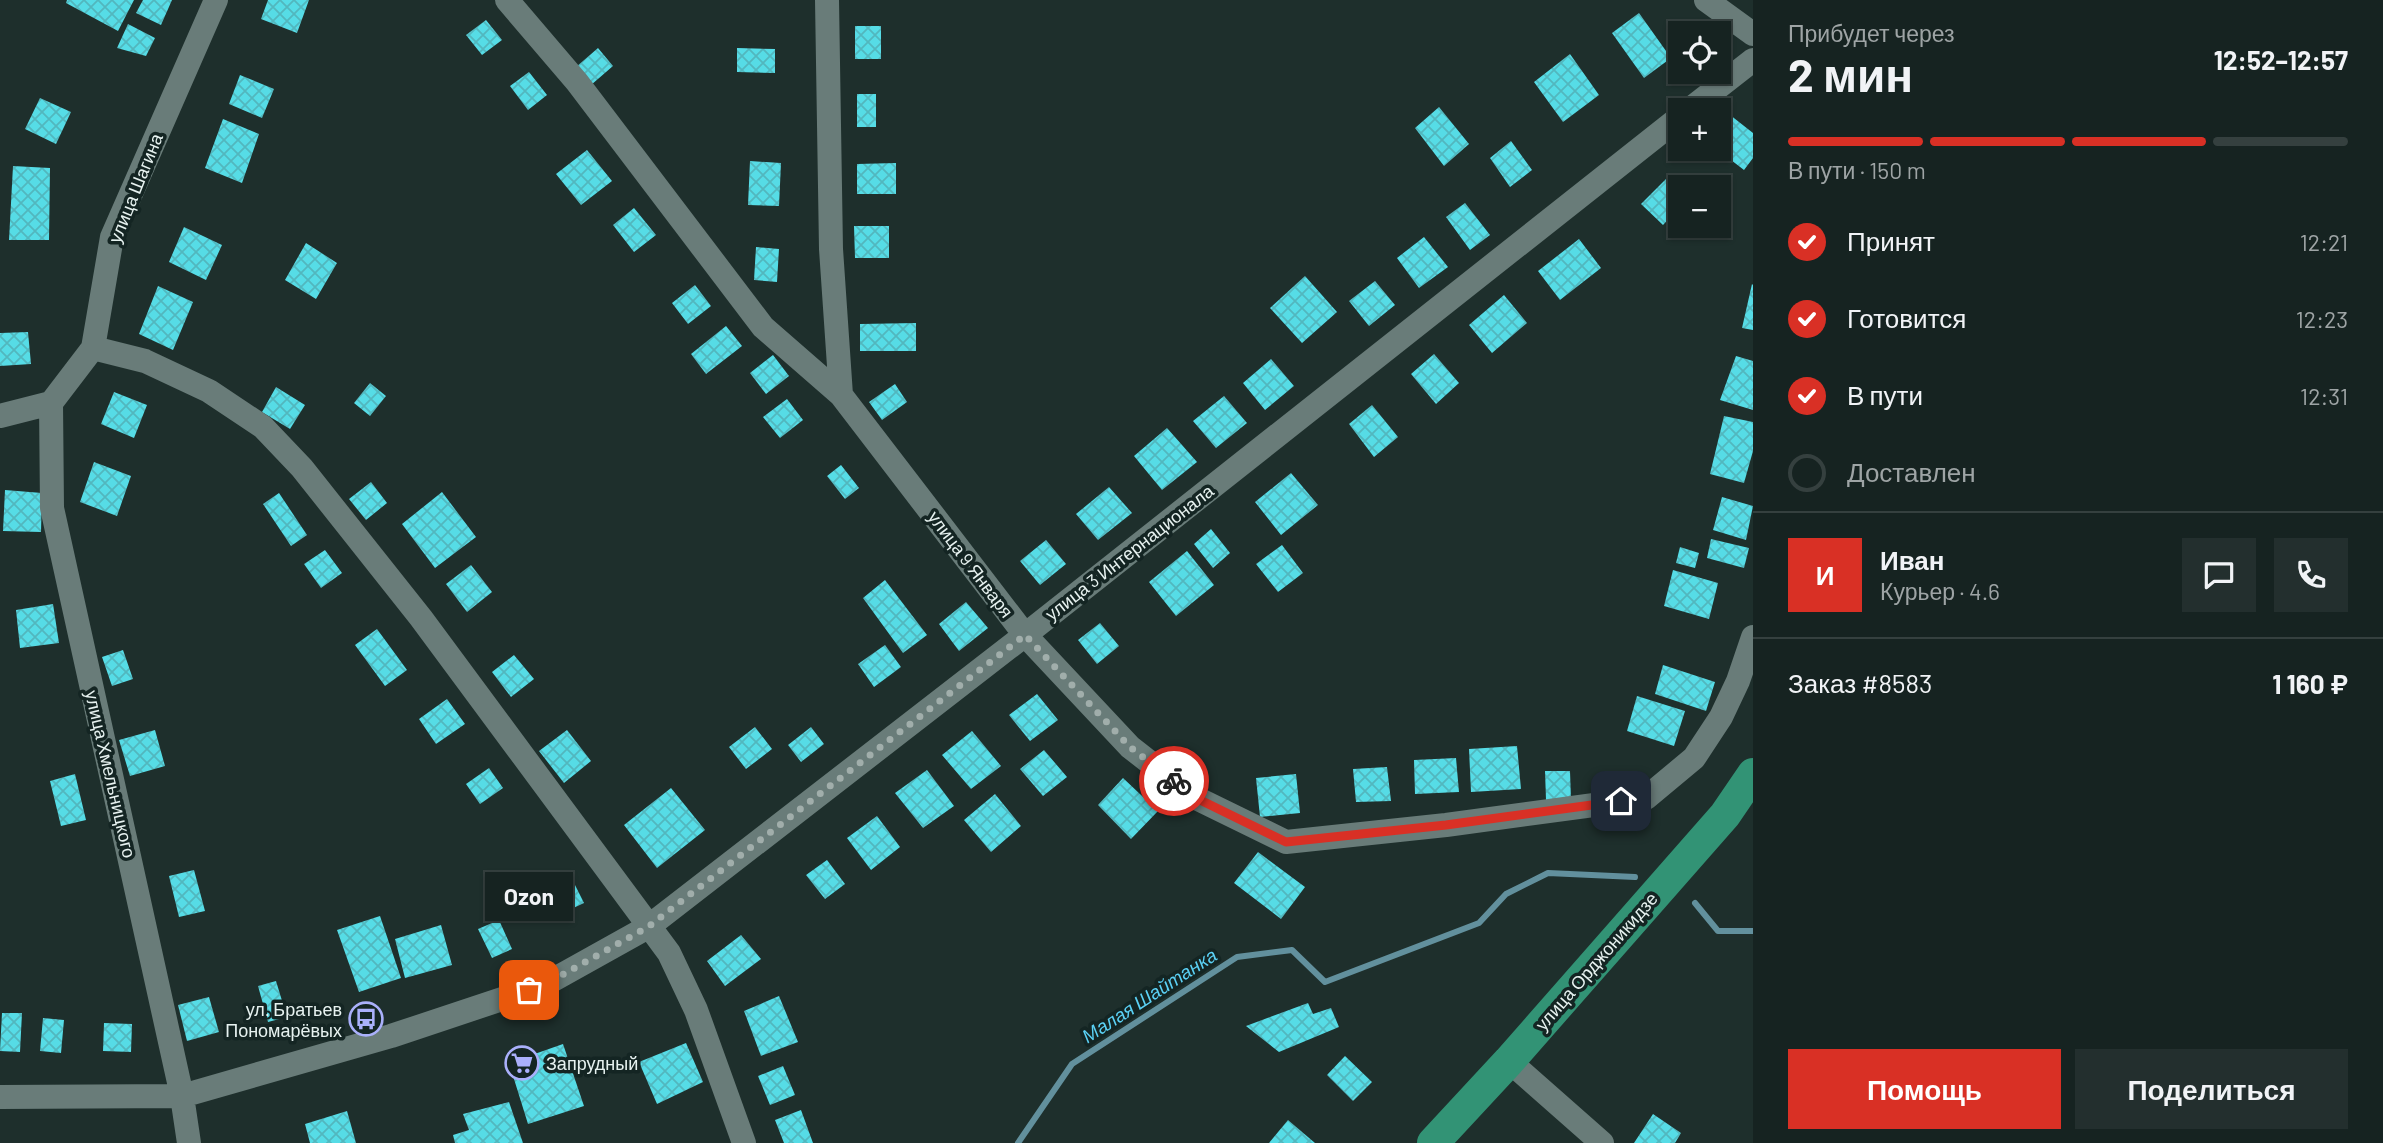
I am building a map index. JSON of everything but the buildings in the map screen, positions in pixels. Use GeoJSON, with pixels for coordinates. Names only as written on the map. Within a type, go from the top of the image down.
{"type":"FeatureCollection","features":[{"type":"Feature","properties":{"kind":"main road","name":"улица Орджоникидзе"},"geometry":{"type":"LineString","coordinates":[[1433,1143],[1509,1061],[1725,814],[1753,774]]}},
{"type":"Feature","properties":{"kind":"street","name":"улица Шагина"},"geometry":{"type":"LineString","coordinates":[[51,404],[93,348],[112,237],[216,0]]}},
{"type":"Feature","properties":{"kind":"street","name":"улица 9 Января"},"geometry":{"type":"LineString","coordinates":[[506,0],[577,82],[763,327],[841,395],[1025,635],[1130,747],[1194,797],[1286,842],[1446,825],[1646,798],[1694,758],[1727,705],[1753,637]]}},
{"type":"Feature","properties":{"kind":"street"},"geometry":{"type":"LineString","coordinates":[[827,0],[831,249],[841,395]]}},
{"type":"Feature","properties":{"kind":"street"},"geometry":{"type":"LineString","coordinates":[[1706,0],[1753,34]]}},
{"type":"Feature","properties":{"kind":"street"},"geometry":{"type":"LineString","coordinates":[[1704,98],[1753,60]]}},
{"type":"Feature","properties":{"kind":"street","name":"улица 3 Интернационала"},"geometry":{"type":"LineString","coordinates":[[0,1097],[182,1096],[391,1036],[544,985],[648,927],[1025,635],[1668,126]]}},
{"type":"Feature","properties":{"kind":"street"},"geometry":{"type":"LineString","coordinates":[[93,348],[145,361],[209,391],[262,427],[302,468],[421,618],[669,953],[696,1010],[744,1143]]}},
{"type":"Feature","properties":{"kind":"street"},"geometry":{"type":"LineString","coordinates":[[0,416],[51,404]]}},
{"type":"Feature","properties":{"kind":"street","name":"улица Хмельницкого"},"geometry":{"type":"LineString","coordinates":[[51,404],[52,509],[182,1096],[188,1143]]}},
{"type":"Feature","properties":{"kind":"street"},"geometry":{"type":"LineString","coordinates":[[1509,1061],[1602,1143]]}},
{"type":"Feature","properties":{"kind":"waterway","name":"Малая Шайтанка"},"geometry":{"type":"LineString","coordinates":[[1018,1143],[1072,1064],[1237,957],[1292,950],[1325,982],[1479,923],[1506,894],[1548,873],[1635,877]]}},
{"type":"Feature","properties":{"kind":"waterway","name":"Малая Шайтанка"},"geometry":{"type":"LineString","coordinates":[[1695,903],[1718,931],[1753,931]]}},
{"type":"Feature","properties":{"kind":"way so far"},"geometry":{"type":"LineString","coordinates":[[529,990],[544,985],[648,927],[1025,635],[1130,747],[1174,781]]}},
{"type":"Feature","properties":{"kind":"place","name":"Ozon"},"geometry":{"type":"Point","coordinates":[529,990]}},
{"type":"Feature","properties":{"kind":"place","name":"ул. Братьев Пономарёвых"},"geometry":{"type":"Point","coordinates":[366,1019]}},
{"type":"Feature","properties":{"kind":"place","name":"Запрудный"},"geometry":{"type":"Point","coordinates":[522,1063]}},
{"type":"Feature","properties":{"kind":"route"},"geometry":{"type":"LineString","coordinates":[[1174,781],[1194,797],[1286,842],[1446,825],[1621,801]]}}]}
